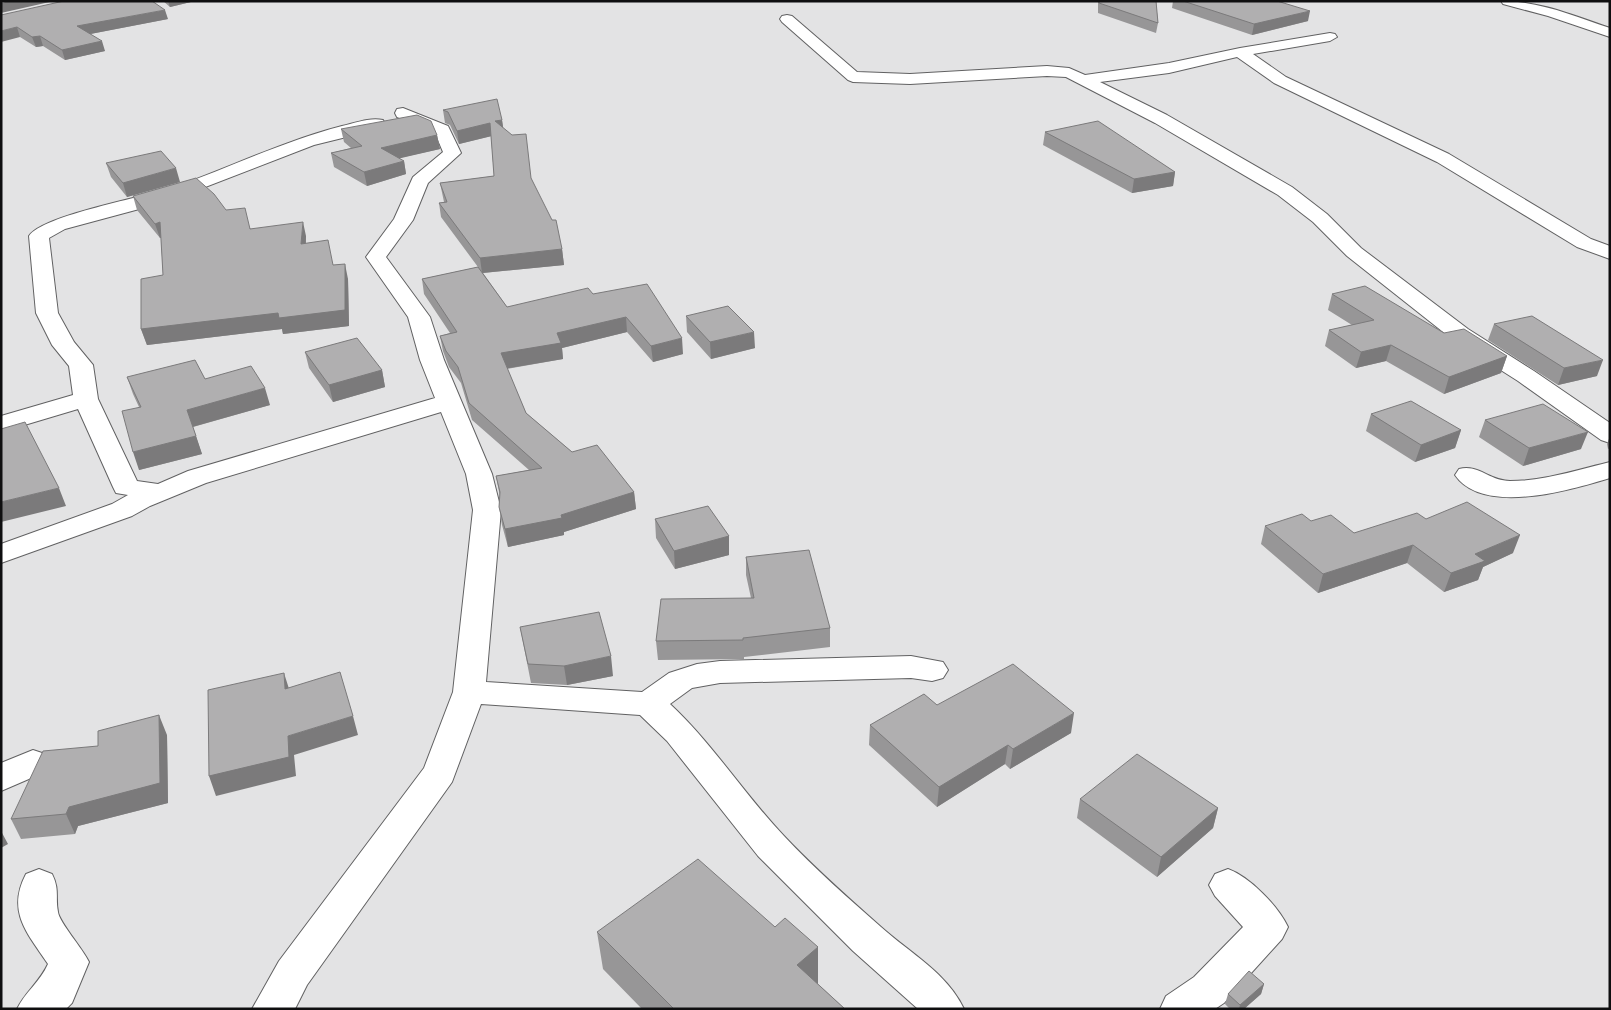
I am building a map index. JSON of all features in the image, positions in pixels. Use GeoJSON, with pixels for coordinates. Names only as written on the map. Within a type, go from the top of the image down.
{"type":"FeatureCollection","features":[{"type":"Feature","properties":{"kind":"street"},"geometry":{"type":"LineString","coordinates":[[1508,1],[1554,13],[1610,33]]}},
{"type":"Feature","properties":{"kind":"street"},"geometry":{"type":"LineString","coordinates":[[787,19],[853,77],[910,79],[1046,71],[1069,74],[1161,119],[1285,190],[1320,218],[1354,252],[1460,334],[1526,376],[1610,435]]}},
{"type":"Feature","properties":{"kind":"street"},"geometry":{"type":"LineString","coordinates":[[1082,80],[1169,68],[1240,52],[1330,37]]}},
{"type":"Feature","properties":{"kind":"street"},"geometry":{"type":"LineString","coordinates":[[1240,52],[1280,80],[1443,158],[1584,243],[1610,253]]}},
{"type":"Feature","properties":{"kind":"street"},"geometry":{"type":"LineString","coordinates":[[161,493],[126,487],[86,399],[81,365],[64,345],[47,313],[39,236],[58,225],[197,185],[296,146],[359,127],[410,116],[442,130],[452,153],[420,181],[403,220],[376,257],[419,317],[449,402],[480,474],[488,510],[480,563],[469,692],[440,772],[293,973],[273,1009]]}},
{"type":"Feature","properties":{"kind":"street"},"geometry":{"type":"LineString","coordinates":[[1,424],[86,399]]}},
{"type":"Feature","properties":{"kind":"street"},"geometry":{"type":"LineString","coordinates":[[1,554],[122,510],[140,500],[197,477],[449,402]]}},
{"type":"Feature","properties":{"kind":"street"},"geometry":{"type":"LineString","coordinates":[[1468,475],[1480,484],[1495,488],[1516,488],[1565,482],[1610,470]]}},
{"type":"Feature","properties":{"kind":"street"},"geometry":{"type":"LineString","coordinates":[[649,704],[674,683],[691,675],[720,672],[911,667],[932,670]]}},
{"type":"Feature","properties":{"kind":"street"},"geometry":{"type":"LineString","coordinates":[[469,692],[649,704],[679,732],[770,846],[867,939],[930,992],[943,1009]]}},
{"type":"Feature","properties":{"kind":"street"},"geometry":{"type":"LineString","coordinates":[[1,778],[33,763]]}},
{"type":"Feature","properties":{"kind":"street"},"geometry":{"type":"LineString","coordinates":[[38,1009],[57,990],[70,962],[38,917],[39,885]]}},
{"type":"Feature","properties":{"kind":"street"},"geometry":{"type":"LineString","coordinates":[[1181,1009],[1209,990],[1268,927],[1228,885]]}},
{"type":"Feature","properties":{"kind":"building"},"geometry":{"type":"Polygon","coordinates":[[[64,1],[152,1],[165,10],[77,26],[102,41],[62,50],[40,36],[32,37],[17,27],[1,31],[1,15],[64,1]]]}},
{"type":"Feature","properties":{"kind":"building"},"geometry":{"type":"Polygon","coordinates":[[[1099,1],[1156,1],[1158,23],[1099,3],[1099,1]]]}},
{"type":"Feature","properties":{"kind":"building"},"geometry":{"type":"Polygon","coordinates":[[[1183,1],[1277,1],[1310,11],[1254,24],[1183,1]]]}},
{"type":"Feature","properties":{"kind":"building"},"geometry":{"type":"Polygon","coordinates":[[[497,99],[502,120],[495,121],[512,135],[526,134],[531,178],[552,220],[556,220],[562,249],[480,258],[439,203],[447,202],[440,183],[494,176],[490,123],[457,131],[448,112],[443,110],[497,99]]]}},
{"type":"Feature","properties":{"kind":"building"},"geometry":{"type":"Polygon","coordinates":[[[417,115],[431,121],[437,135],[381,148],[404,161],[364,172],[331,153],[362,146],[341,129],[417,115]]]}},
{"type":"Feature","properties":{"kind":"building"},"geometry":{"type":"Polygon","coordinates":[[[1098,121],[1175,172],[1134,179],[1045,132],[1098,121]]]}},
{"type":"Feature","properties":{"kind":"building"},"geometry":{"type":"Polygon","coordinates":[[[161,151],[176,168],[123,183],[106,163],[161,151]]]}},
{"type":"Feature","properties":{"kind":"building"},"geometry":{"type":"Polygon","coordinates":[[[196,178],[214,194],[226,210],[245,208],[250,229],[303,222],[301,244],[328,240],[333,265],[345,264],[345,310],[279,318],[278,313],[141,329],[141,279],[163,275],[160,222],[155,224],[133,196],[196,178]]]}},
{"type":"Feature","properties":{"kind":"building"},"geometry":{"type":"Polygon","coordinates":[[[478,267],[507,307],[588,288],[593,294],[647,284],[682,338],[651,346],[626,317],[557,333],[561,343],[501,353],[526,413],[572,452],[597,445],[634,492],[561,515],[562,518],[505,529],[499,507],[500,492],[496,476],[542,468],[469,403],[458,367],[446,351],[440,336],[457,332],[422,279],[478,267]]]}},
{"type":"Feature","properties":{"kind":"building"},"geometry":{"type":"Polygon","coordinates":[[[1365,286],[1444,333],[1464,329],[1507,356],[1449,377],[1391,345],[1361,352],[1329,330],[1374,320],[1332,294],[1365,286]]]}},
{"type":"Feature","properties":{"kind":"building"},"geometry":{"type":"Polygon","coordinates":[[[728,306],[754,332],[710,342],[686,316],[728,306]]]}},
{"type":"Feature","properties":{"kind":"building"},"geometry":{"type":"Polygon","coordinates":[[[1532,316],[1603,360],[1564,368],[1494,324],[1532,316]]]}},
{"type":"Feature","properties":{"kind":"building"},"geometry":{"type":"Polygon","coordinates":[[[357,338],[382,370],[329,385],[305,352],[357,338]]]}},
{"type":"Feature","properties":{"kind":"building"},"geometry":{"type":"Polygon","coordinates":[[[195,360],[205,379],[251,366],[265,388],[187,410],[196,436],[133,452],[122,411],[141,407],[127,377],[195,360]]]}},
{"type":"Feature","properties":{"kind":"building"},"geometry":{"type":"Polygon","coordinates":[[[1411,401],[1461,430],[1421,445],[1371,414],[1411,401]]]}},
{"type":"Feature","properties":{"kind":"building"},"geometry":{"type":"Polygon","coordinates":[[[1543,404],[1588,432],[1529,448],[1485,420],[1543,404]]]}},
{"type":"Feature","properties":{"kind":"building"},"geometry":{"type":"Polygon","coordinates":[[[25,422],[59,488],[1,502],[1,429],[25,422]]]}},
{"type":"Feature","properties":{"kind":"building"},"geometry":{"type":"Polygon","coordinates":[[[1467,502],[1520,535],[1475,554],[1485,561],[1451,573],[1413,545],[1323,574],[1265,526],[1302,514],[1311,521],[1331,515],[1354,533],[1417,513],[1426,519],[1467,502]]]}},
{"type":"Feature","properties":{"kind":"building"},"geometry":{"type":"Polygon","coordinates":[[[708,506],[729,536],[674,551],[655,519],[708,506]]]}},
{"type":"Feature","properties":{"kind":"building"},"geometry":{"type":"Polygon","coordinates":[[[809,550],[830,628],[743,638],[743,640],[656,641],[661,599],[754,598],[746,557],[809,550]]]}},
{"type":"Feature","properties":{"kind":"building"},"geometry":{"type":"Polygon","coordinates":[[[599,612],[611,656],[564,666],[528,664],[520,627],[599,612]]]}},
{"type":"Feature","properties":{"kind":"building"},"geometry":{"type":"Polygon","coordinates":[[[1013,664],[1074,713],[1013,749],[1008,745],[939,787],[870,725],[924,694],[937,705],[1013,664]]]}},
{"type":"Feature","properties":{"kind":"building"},"geometry":{"type":"Polygon","coordinates":[[[340,672],[353,716],[288,736],[289,757],[209,776],[208,690],[284,673],[285,689],[340,672]]]}},
{"type":"Feature","properties":{"kind":"building"},"geometry":{"type":"Polygon","coordinates":[[[159,715],[160,783],[69,807],[66,814],[11,819],[43,751],[98,746],[98,731],[159,715]]]}},
{"type":"Feature","properties":{"kind":"building"},"geometry":{"type":"Polygon","coordinates":[[[1137,754],[1218,808],[1161,857],[1080,799],[1137,754]]]}},
{"type":"Feature","properties":{"kind":"building"},"geometry":{"type":"Polygon","coordinates":[[[698,859],[775,927],[785,918],[818,947],[797,965],[845,1009],[674,1009],[597,932],[698,859]]]}},
{"type":"Feature","properties":{"kind":"building"},"geometry":{"type":"Polygon","coordinates":[[[1249,971],[1264,984],[1240,1005],[1228,994],[1249,971]]]}}]}
